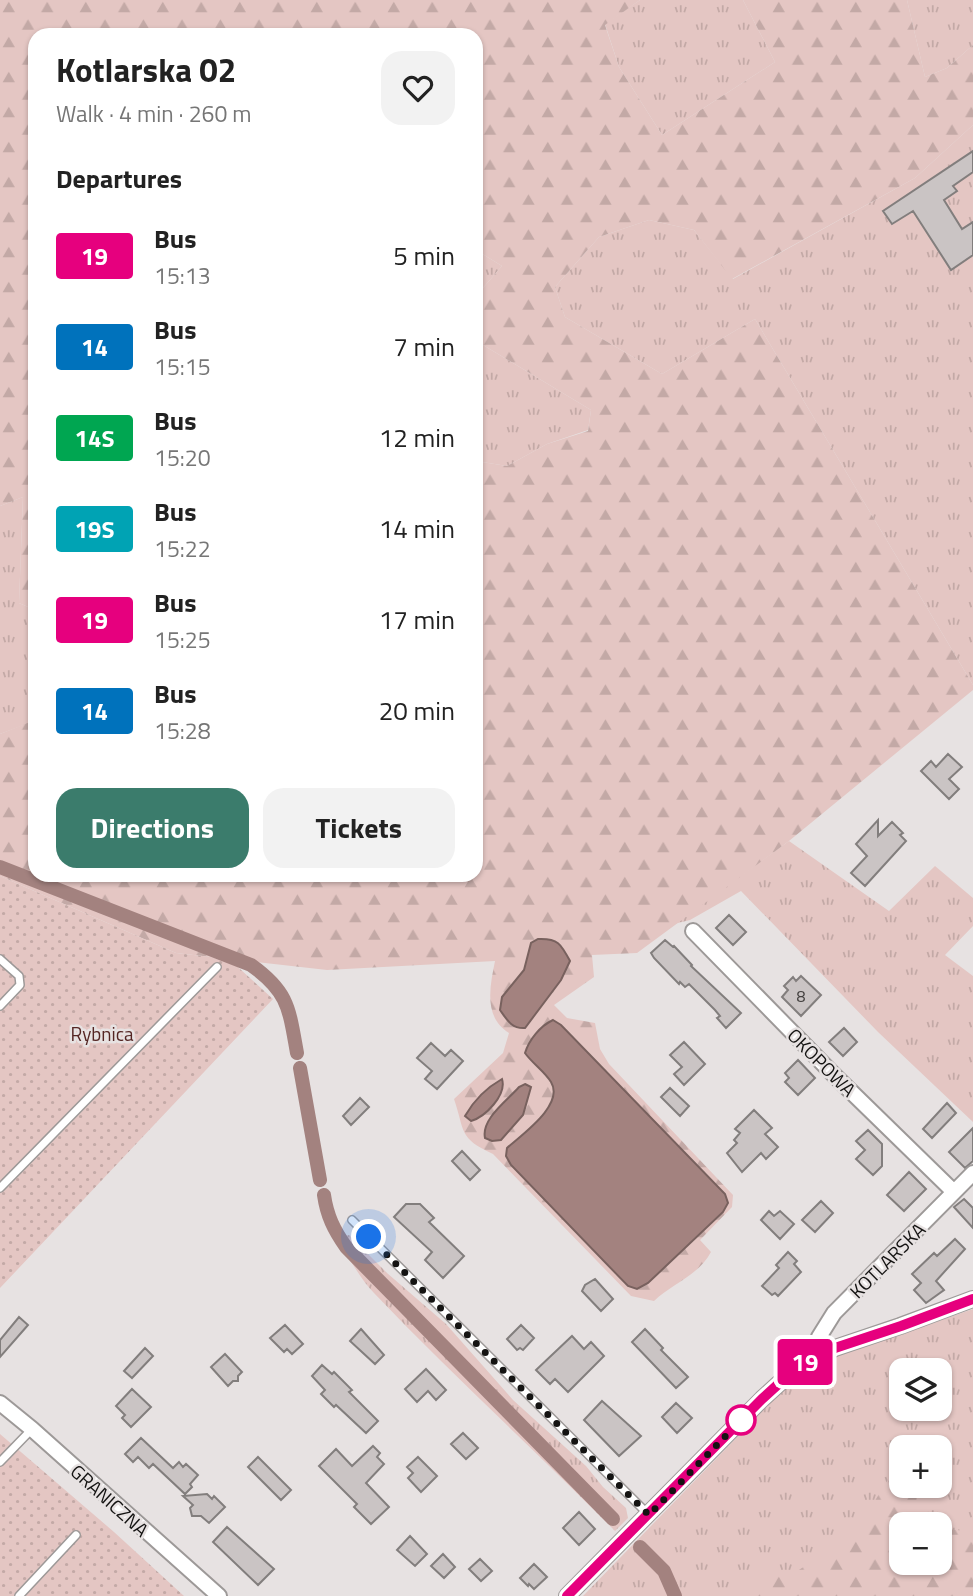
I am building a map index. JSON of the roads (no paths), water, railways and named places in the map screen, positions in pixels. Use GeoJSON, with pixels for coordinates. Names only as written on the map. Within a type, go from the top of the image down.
{"type":"FeatureCollection","features":[{"type":"Feature","properties":{"kind":"street","name":"OKOPOWA"},"geometry":{"type":"LineString","coordinates":[[693,931],[834,1075],[954,1192]]}},
{"type":"Feature","properties":{"kind":"street","name":"KOTLARSKA"},"geometry":{"type":"LineString","coordinates":[[816,1356],[819,1337],[834,1313],[973,1173]]}},
{"type":"Feature","properties":{"kind":"street"},"geometry":{"type":"LineString","coordinates":[[568,1596],[781,1380],[816,1356],[973,1298]]}},
{"type":"Feature","properties":{"kind":"street","name":"GRANICZNA"},"geometry":{"type":"LineString","coordinates":[[0,1404],[32,1429],[219,1596]]}},
{"type":"Feature","properties":{"kind":"lane"},"geometry":{"type":"LineString","coordinates":[[0,958],[19,976],[20,985],[0,1006]]}},
{"type":"Feature","properties":{"kind":"lane"},"geometry":{"type":"LineString","coordinates":[[0,1188],[217,967]]}},
{"type":"Feature","properties":{"kind":"lane"},"geometry":{"type":"LineString","coordinates":[[352,1220],[649,1515]]}},
{"type":"Feature","properties":{"kind":"lane"},"geometry":{"type":"LineString","coordinates":[[0,1462],[32,1429]]}},
{"type":"Feature","properties":{"kind":"lane"},"geometry":{"type":"LineString","coordinates":[[20,1595],[76,1535]]}},
{"type":"Feature","properties":{"kind":"waterway"},"geometry":{"type":"LineString","coordinates":[[0,867],[28,878]]}},
{"type":"Feature","properties":{"kind":"waterway"},"geometry":{"type":"LineString","coordinates":[[38,882],[251,965],[280,993],[289,1013],[297,1053]]}},
{"type":"Feature","properties":{"kind":"waterway"},"geometry":{"type":"LineString","coordinates":[[300,1068],[320,1180]]}},
{"type":"Feature","properties":{"kind":"waterway"},"geometry":{"type":"LineString","coordinates":[[324,1195],[332,1222],[346,1247],[613,1519]]}},
{"type":"Feature","properties":{"kind":"waterway"},"geometry":{"type":"LineString","coordinates":[[640,1547],[664,1571],[675,1596]]}},
{"type":"Feature","properties":{"kind":"park label","name":"Rybnica"},"geometry":{"type":"Point","coordinates":[102,1033]}}]}
